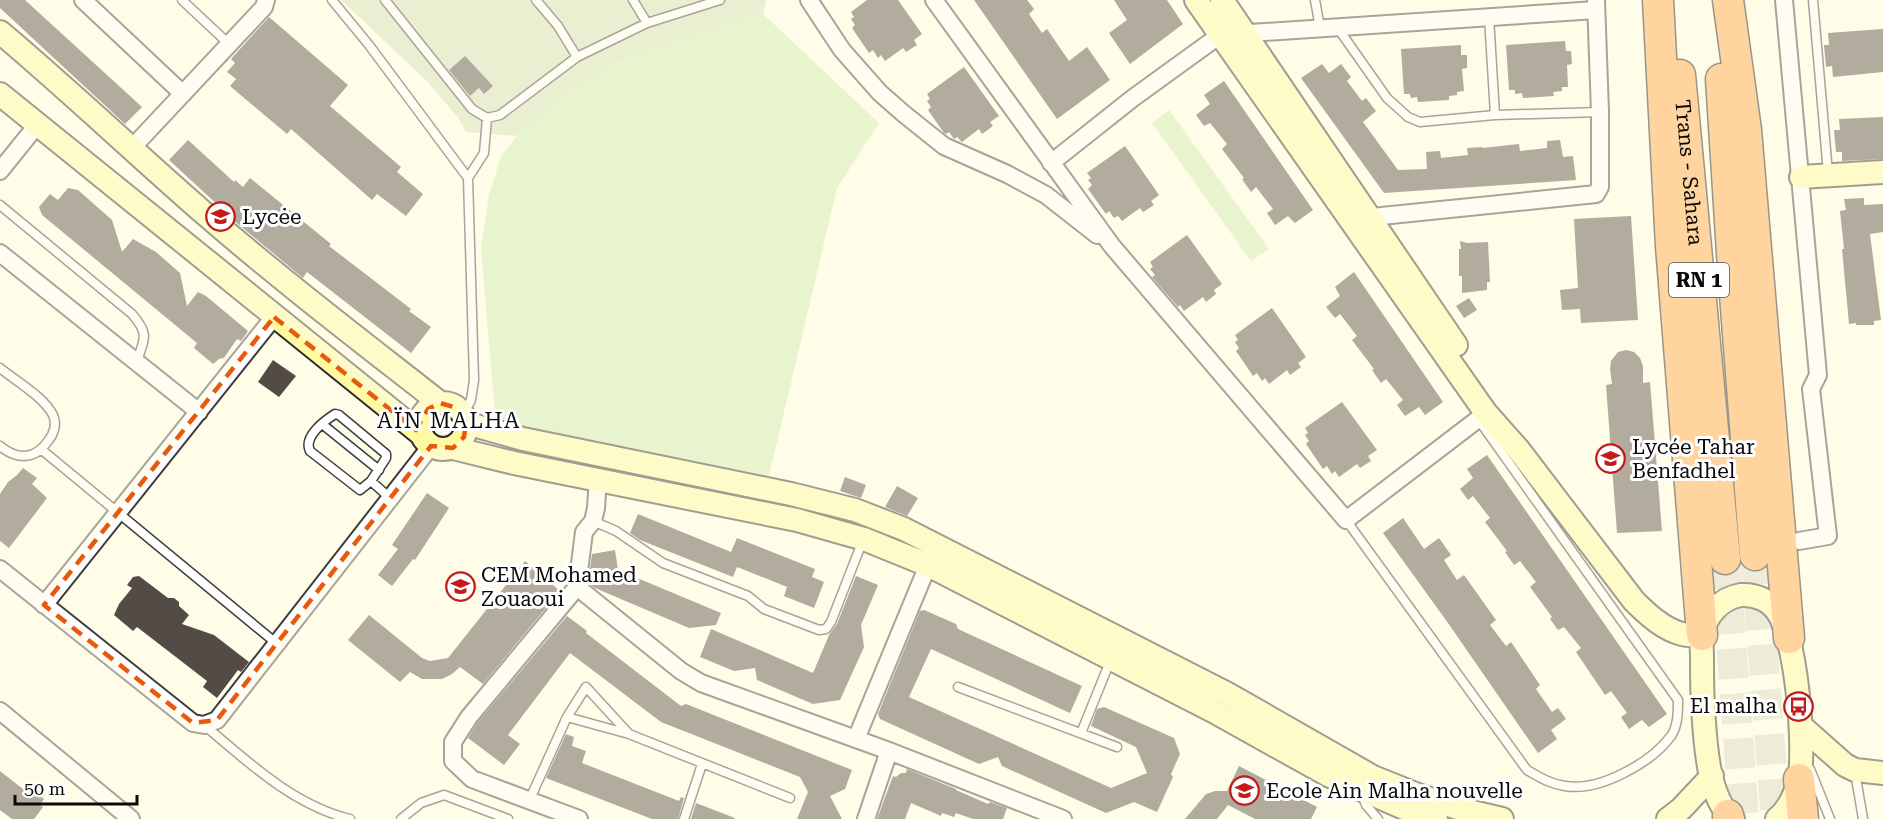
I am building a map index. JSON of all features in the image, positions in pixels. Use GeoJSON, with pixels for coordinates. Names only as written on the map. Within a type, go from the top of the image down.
{"type":"FeatureCollection","features":[{"type":"Feature","properties":{"kind":"highway"},"geometry":{"type":"LineString","coordinates":[[1658,0],[1671,246],[1702,635]]}},
{"type":"Feature","properties":{"kind":"highway","name":"Trans - Sahara"},"geometry":{"type":"LineString","coordinates":[[1674,0],[1725,559]]}},
{"type":"Feature","properties":{"kind":"highway","name":"Trans - Sahara"},"geometry":{"type":"LineString","coordinates":[[1716,0],[1733,269],[1755,555]]}},
{"type":"Feature","properties":{"kind":"highway"},"geometry":{"type":"LineString","coordinates":[[1728,0],[1746,130],[1789,638]]}},
{"type":"Feature","properties":{"kind":"highway"},"geometry":{"type":"LineString","coordinates":[[1799,779],[1803,819]]}},
{"type":"Feature","properties":{"kind":"main road"},"geometry":{"type":"LineString","coordinates":[[1196,0],[1498,406],[1518,449]]}},
{"type":"Feature","properties":{"kind":"main road"},"geometry":{"type":"LineString","coordinates":[[1222,0],[1245,33],[1482,416],[1518,449],[1634,601],[1647,614],[1665,627],[1683,634],[1702,635]]}},
{"type":"Feature","properties":{"kind":"main road"},"geometry":{"type":"LineString","coordinates":[[0,32],[207,215],[440,403]]}},
{"type":"Feature","properties":{"kind":"main road"},"geometry":{"type":"LineString","coordinates":[[0,94],[274,317],[435,442],[514,463],[797,520],[864,539],[928,566],[1213,711],[1328,774],[1418,814],[1436,819]]}},
{"type":"Feature","properties":{"kind":"main road"},"geometry":{"type":"LineString","coordinates":[[1801,177],[1883,172]]}},
{"type":"Feature","properties":{"kind":"main road"},"geometry":{"type":"LineString","coordinates":[[435,442],[420,427],[423,414],[434,405],[449,404],[457,408],[465,419],[523,439],[791,494],[855,510],[904,529],[1215,688],[1373,777],[1455,807],[1502,819]]}},
{"type":"Feature","properties":{"kind":"main road"},"geometry":{"type":"LineString","coordinates":[[435,442],[464,437],[465,419]]}},
{"type":"Feature","properties":{"kind":"main road"},"geometry":{"type":"LineString","coordinates":[[1728,818],[1712,776],[1704,729],[1702,635],[1709,618],[1721,603],[1739,595],[1754,595],[1775,609],[1781,617],[1789,638],[1801,736],[1799,779],[1791,804],[1777,819]]}},
{"type":"Feature","properties":{"kind":"main road"},"geometry":{"type":"LineString","coordinates":[[1801,736],[1855,770],[1883,773]]}},
{"type":"Feature","properties":{"kind":"main road"},"geometry":{"type":"LineString","coordinates":[[1668,819],[1681,809],[1712,776]]}},
{"type":"Feature","properties":{"kind":"street"},"geometry":{"type":"LineString","coordinates":[[83,0],[183,94]]}},
{"type":"Feature","properties":{"kind":"street"},"geometry":{"type":"LineString","coordinates":[[131,149],[230,45],[264,7],[266,0]]}},
{"type":"Feature","properties":{"kind":"street"},"geometry":{"type":"LineString","coordinates":[[809,0],[842,51],[880,93],[904,114],[944,146],[1007,174],[1046,195],[1112,246]]}},
{"type":"Feature","properties":{"kind":"street"},"geometry":{"type":"LineString","coordinates":[[934,0],[1112,246],[1346,520],[1482,416]]}},
{"type":"Feature","properties":{"kind":"street"},"geometry":{"type":"LineString","coordinates":[[1784,0],[1818,375],[1811,389],[1828,536],[1799,541]]}},
{"type":"Feature","properties":{"kind":"street"},"geometry":{"type":"LineString","coordinates":[[1051,164],[1133,98],[1220,35],[1489,17],[1596,5],[1600,112],[1600,188],[1596,194],[1359,218]]}},
{"type":"Feature","properties":{"kind":"street"},"geometry":{"type":"LineString","coordinates":[[0,171],[37,126]]}},
{"type":"Feature","properties":{"kind":"street"},"geometry":{"type":"LineString","coordinates":[[0,253],[199,412]]}},
{"type":"Feature","properties":{"kind":"street"},"geometry":{"type":"LineString","coordinates":[[44,605],[274,317]]}},
{"type":"Feature","properties":{"kind":"street"},"geometry":{"type":"LineString","coordinates":[[0,569],[193,723],[204,725],[217,720],[435,442]]}},
{"type":"Feature","properties":{"kind":"street"},"geometry":{"type":"LineString","coordinates":[[579,819],[472,779],[453,761],[453,742],[469,717],[577,587],[584,532],[593,521],[598,479]]}},
{"type":"Feature","properties":{"kind":"street"},"geometry":{"type":"LineString","coordinates":[[856,739],[928,566]]}},
{"type":"Feature","properties":{"kind":"street"},"geometry":{"type":"LineString","coordinates":[[577,587],[681,671],[701,683],[856,739],[1063,819]]}},
{"type":"Feature","properties":{"kind":"street"},"geometry":{"type":"LineString","coordinates":[[0,711],[131,819]]}},
{"type":"Feature","properties":{"kind":"street"},"geometry":{"type":"LineString","coordinates":[[866,819],[889,752]]}},
{"type":"Feature","properties":{"kind":"lane"},"geometry":{"type":"LineString","coordinates":[[182,0],[230,45]]}},
{"type":"Feature","properties":{"kind":"lane"},"geometry":{"type":"LineString","coordinates":[[332,0],[369,45],[468,178]]}},
{"type":"Feature","properties":{"kind":"lane"},"geometry":{"type":"LineString","coordinates":[[386,0],[472,109],[487,118],[500,116],[577,57],[647,24],[719,0]]}},
{"type":"Feature","properties":{"kind":"lane"},"geometry":{"type":"LineString","coordinates":[[536,0],[558,26],[577,57]]}},
{"type":"Feature","properties":{"kind":"lane"},"geometry":{"type":"LineString","coordinates":[[633,0],[647,24]]}},
{"type":"Feature","properties":{"kind":"lane"},"geometry":{"type":"LineString","coordinates":[[1315,0],[1328,28],[1388,98],[1408,117],[1420,122],[1495,115],[1600,112]]}},
{"type":"Feature","properties":{"kind":"lane"},"geometry":{"type":"LineString","coordinates":[[1814,0],[1828,176]]}},
{"type":"Feature","properties":{"kind":"lane"},"geometry":{"type":"LineString","coordinates":[[1489,17],[1495,115]]}},
{"type":"Feature","properties":{"kind":"lane"},"geometry":{"type":"LineString","coordinates":[[465,419],[474,380],[468,178],[484,153],[487,118]]}},
{"type":"Feature","properties":{"kind":"lane"},"geometry":{"type":"LineString","coordinates":[[0,205],[132,314],[144,328],[144,339],[138,361]]}},
{"type":"Feature","properties":{"kind":"lane"},"geometry":{"type":"LineString","coordinates":[[0,368],[45,404],[54,417],[54,433],[42,450],[33,455],[17,456],[0,446]]}},
{"type":"Feature","properties":{"kind":"lane"},"geometry":{"type":"LineString","coordinates":[[339,415],[383,450],[386,458],[379,470],[363,488],[357,489],[310,451],[307,443],[322,424],[332,416],[339,415]]}},
{"type":"Feature","properties":{"kind":"lane"},"geometry":{"type":"LineString","coordinates":[[1346,520],[1527,770],[1544,780],[1567,787],[1595,784],[1637,767],[1672,735],[1678,716],[1678,700],[1482,416]]}},
{"type":"Feature","properties":{"kind":"lane"},"geometry":{"type":"LineString","coordinates":[[322,424],[379,470]]}},
{"type":"Feature","properties":{"kind":"lane"},"geometry":{"type":"LineString","coordinates":[[42,450],[276,643]]}},
{"type":"Feature","properties":{"kind":"lane"},"geometry":{"type":"LineString","coordinates":[[370,481],[390,498]]}},
{"type":"Feature","properties":{"kind":"lane"},"geometry":{"type":"LineString","coordinates":[[593,521],[616,531],[663,563],[748,596],[764,609],[819,630],[826,629],[831,622],[864,539]]}},
{"type":"Feature","properties":{"kind":"lane"},"geometry":{"type":"LineString","coordinates":[[1081,733],[1111,659]]}},
{"type":"Feature","properties":{"kind":"lane"},"geometry":{"type":"LineString","coordinates":[[529,801],[567,717],[586,687],[629,734]]}},
{"type":"Feature","properties":{"kind":"lane"},"geometry":{"type":"LineString","coordinates":[[958,687],[1117,747]]}},
{"type":"Feature","properties":{"kind":"lane"},"geometry":{"type":"LineString","coordinates":[[567,717],[629,734],[790,798]]}},
{"type":"Feature","properties":{"kind":"lane"},"geometry":{"type":"LineString","coordinates":[[204,725],[278,786],[329,814],[350,819]]}},
{"type":"Feature","properties":{"kind":"lane"},"geometry":{"type":"LineString","coordinates":[[1801,736],[1830,819]]}},
{"type":"Feature","properties":{"kind":"lane"},"geometry":{"type":"LineString","coordinates":[[684,819],[702,764]]}},
{"type":"Feature","properties":{"kind":"lane"},"geometry":{"type":"LineString","coordinates":[[1855,770],[1863,819]]}},
{"type":"Feature","properties":{"kind":"lane"},"geometry":{"type":"LineString","coordinates":[[1360,789],[1366,805],[1378,819]]}},
{"type":"Feature","properties":{"kind":"lane"},"geometry":{"type":"LineString","coordinates":[[401,819],[421,804],[444,795],[508,819]]}},
{"type":"Feature","properties":{"kind":"highlighted area"},"geometry":{"type":"Polygon","coordinates":[[[274,317],[416,430],[428,409],[440,403],[457,408],[466,423],[464,437],[453,448],[431,446],[217,720],[193,723],[44,605],[274,317]]]}},
{"type":"Feature","properties":{"kind":"green space"},"geometry":{"type":"Polygon","coordinates":[[[341,0],[766,0],[763,14],[662,43],[599,71],[569,89],[517,136],[466,132],[459,119],[428,82],[341,0]]]}},
{"type":"Feature","properties":{"kind":"green space"},"geometry":{"type":"Polygon","coordinates":[[[763,14],[879,123],[837,188],[768,480],[496,424],[481,248],[489,195],[501,156],[534,116],[589,76],[644,49],[696,31],[763,14]]]}},
{"type":"Feature","properties":{"kind":"green space"},"geometry":{"type":"Polygon","coordinates":[[[1169,110],[1269,249],[1251,261],[1152,123],[1169,110]]]}},
{"type":"Feature","properties":{"kind":"building"},"geometry":{"type":"Polygon","coordinates":[[[0,0],[25,0],[142,107],[125,124],[0,8],[0,0]]]}},
{"type":"Feature","properties":{"kind":"building"},"geometry":{"type":"Polygon","coordinates":[[[867,0],[898,0],[922,34],[914,40],[917,45],[906,52],[903,48],[885,61],[881,55],[878,58],[873,50],[869,53],[852,28],[855,25],[851,19],[854,17],[851,12],[867,0]]]}},
{"type":"Feature","properties":{"kind":"building"},"geometry":{"type":"Polygon","coordinates":[[[974,0],[1027,0],[1034,9],[1029,14],[1042,33],[1047,29],[1069,61],[1087,47],[1110,80],[1057,119],[974,0]]]}},
{"type":"Feature","properties":{"kind":"building"},"geometry":{"type":"Polygon","coordinates":[[[1114,0],[1167,0],[1183,24],[1130,64],[1109,33],[1127,20],[1114,0]]]}},
{"type":"Feature","properties":{"kind":"building"},"geometry":{"type":"Polygon","coordinates":[[[269,17],[348,85],[330,106],[401,167],[397,172],[423,194],[406,216],[377,194],[372,200],[291,129],[287,134],[230,86],[236,79],[227,72],[235,63],[231,59],[269,17]]]}},
{"type":"Feature","properties":{"kind":"building"},"geometry":{"type":"Polygon","coordinates":[[[1883,29],[1883,72],[1833,77],[1832,66],[1826,67],[1824,45],[1829,45],[1828,33],[1883,29]]]}},
{"type":"Feature","properties":{"kind":"building"},"geometry":{"type":"Polygon","coordinates":[[[1565,41],[1566,51],[1571,51],[1572,64],[1567,65],[1568,87],[1562,87],[1562,91],[1553,92],[1554,96],[1523,98],[1522,93],[1515,94],[1515,90],[1509,90],[1506,45],[1565,41]]]}},
{"type":"Feature","properties":{"kind":"building"},"geometry":{"type":"Polygon","coordinates":[[[1461,45],[1461,55],[1467,55],[1467,68],[1462,69],[1464,91],[1449,96],[1449,100],[1418,102],[1417,97],[1411,98],[1410,94],[1404,94],[1401,49],[1461,45]]]}},
{"type":"Feature","properties":{"kind":"building"},"geometry":{"type":"Polygon","coordinates":[[[465,56],[493,86],[484,94],[479,88],[470,96],[449,70],[465,56]]]}},
{"type":"Feature","properties":{"kind":"building"},"geometry":{"type":"Polygon","coordinates":[[[1322,64],[1329,73],[1341,64],[1351,77],[1347,81],[1362,101],[1366,98],[1376,111],[1363,122],[1398,170],[1427,169],[1426,152],[1440,151],[1441,158],[1468,155],[1467,148],[1519,144],[1520,151],[1547,148],[1547,141],[1560,140],[1563,157],[1573,156],[1576,180],[1384,193],[1301,78],[1322,64]]]}},
{"type":"Feature","properties":{"kind":"building"},"geometry":{"type":"Polygon","coordinates":[[[964,67],[999,116],[990,122],[993,126],[982,134],[979,129],[962,142],[957,137],[954,139],[949,132],[944,133],[928,110],[931,107],[927,101],[930,99],[927,94],[964,67]]]}},
{"type":"Feature","properties":{"kind":"building"},"geometry":{"type":"Polygon","coordinates":[[[1224,81],[1313,210],[1295,223],[1288,216],[1275,225],[1267,213],[1273,209],[1256,187],[1251,192],[1242,179],[1244,178],[1222,149],[1227,144],[1210,123],[1204,126],[1196,115],[1210,104],[1204,95],[1224,81]]]}},
{"type":"Feature","properties":{"kind":"building"},"geometry":{"type":"Polygon","coordinates":[[[1883,117],[1883,159],[1842,161],[1842,152],[1836,152],[1834,130],[1840,130],[1839,119],[1883,117]]]}},
{"type":"Feature","properties":{"kind":"building"},"geometry":{"type":"Polygon","coordinates":[[[188,140],[234,182],[235,180],[243,187],[250,178],[331,244],[329,246],[431,327],[411,353],[307,272],[303,278],[220,209],[169,160],[188,140]]]}},
{"type":"Feature","properties":{"kind":"building"},"geometry":{"type":"Polygon","coordinates":[[[1125,146],[1159,195],[1151,201],[1154,205],[1143,212],[1140,208],[1122,221],[1118,216],[1114,218],[1109,211],[1106,214],[1088,189],[1092,185],[1087,173],[1125,146]]]}},
{"type":"Feature","properties":{"kind":"building"},"geometry":{"type":"Polygon","coordinates":[[[68,188],[78,190],[112,220],[122,252],[133,239],[156,252],[180,273],[187,306],[198,292],[206,296],[248,331],[241,341],[237,339],[224,358],[213,364],[194,348],[197,343],[42,215],[39,207],[50,194],[58,200],[68,188]]]}},
{"type":"Feature","properties":{"kind":"building"},"geometry":{"type":"Polygon","coordinates":[[[1864,198],[1864,205],[1883,204],[1883,232],[1870,234],[1881,320],[1874,321],[1874,325],[1849,324],[1842,249],[1844,249],[1840,211],[1846,210],[1844,199],[1864,198]]]}},
{"type":"Feature","properties":{"kind":"building"},"geometry":{"type":"Polygon","coordinates":[[[1631,216],[1638,320],[1581,323],[1580,309],[1562,310],[1560,290],[1578,288],[1574,219],[1631,216]]]}},
{"type":"Feature","properties":{"kind":"building"},"geometry":{"type":"Polygon","coordinates":[[[1187,235],[1222,284],[1214,290],[1216,294],[1206,302],[1203,297],[1184,311],[1152,277],[1155,275],[1150,269],[1153,267],[1150,262],[1187,235]]]}},
{"type":"Feature","properties":{"kind":"building"},"geometry":{"type":"Polygon","coordinates":[[[1460,241],[1488,242],[1490,282],[1487,282],[1487,290],[1462,293],[1462,276],[1459,276],[1460,241]]]}},
{"type":"Feature","properties":{"kind":"building"},"geometry":{"type":"Polygon","coordinates":[[[1354,272],[1443,402],[1425,415],[1419,407],[1405,416],[1397,405],[1403,400],[1386,379],[1381,383],[1372,370],[1374,369],[1352,340],[1357,336],[1340,314],[1335,318],[1326,307],[1340,296],[1335,287],[1354,272]]]}},
{"type":"Feature","properties":{"kind":"building"},"geometry":{"type":"Polygon","coordinates":[[[1469,298],[1477,310],[1464,318],[1456,306],[1469,298]]]}},
{"type":"Feature","properties":{"kind":"building"},"geometry":{"type":"Polygon","coordinates":[[[1272,308],[1306,357],[1298,363],[1301,367],[1290,375],[1287,370],[1269,384],[1265,378],[1262,381],[1257,373],[1253,376],[1236,351],[1239,348],[1235,342],[1238,340],[1235,335],[1272,308]]]}},
{"type":"Feature","properties":{"kind":"building"},"geometry":{"type":"Polygon","coordinates":[[[1626,350],[1634,352],[1640,358],[1643,366],[1643,383],[1650,382],[1662,531],[1617,533],[1606,385],[1612,384],[1611,361],[1618,352],[1626,350]]]}},
{"type":"Feature","properties":{"kind":"building"},"geometry":{"type":"Polygon","coordinates":[[[273,360],[296,376],[279,397],[258,382],[273,360]]]}},
{"type":"Feature","properties":{"kind":"building"},"geometry":{"type":"Polygon","coordinates":[[[1342,402],[1377,450],[1368,456],[1371,461],[1360,468],[1357,464],[1339,477],[1335,471],[1332,474],[1327,466],[1323,469],[1306,444],[1309,441],[1305,435],[1308,433],[1305,428],[1342,402]]]}},
{"type":"Feature","properties":{"kind":"building"},"geometry":{"type":"Polygon","coordinates":[[[1487,455],[1667,714],[1649,727],[1642,720],[1629,729],[1621,717],[1627,713],[1611,691],[1605,695],[1576,652],[1581,648],[1564,627],[1558,630],[1550,619],[1552,617],[1530,587],[1536,582],[1520,561],[1514,565],[1505,552],[1507,551],[1485,522],[1490,518],[1473,496],[1468,500],[1460,489],[1473,478],[1467,469],[1487,455]]]}},
{"type":"Feature","properties":{"kind":"building"},"geometry":{"type":"Polygon","coordinates":[[[23,468],[37,478],[32,484],[47,498],[9,548],[0,541],[0,494],[8,482],[23,468]]]}},
{"type":"Feature","properties":{"kind":"building"},"geometry":{"type":"Polygon","coordinates":[[[845,477],[866,485],[861,498],[840,491],[845,477]]]}},
{"type":"Feature","properties":{"kind":"building"},"geometry":{"type":"Polygon","coordinates":[[[897,486],[918,498],[907,516],[885,507],[897,486]]]}},
{"type":"Feature","properties":{"kind":"building"},"geometry":{"type":"Polygon","coordinates":[[[427,493],[449,508],[415,560],[413,559],[392,586],[378,575],[398,549],[392,545],[427,493]]]}},
{"type":"Feature","properties":{"kind":"building"},"geometry":{"type":"Polygon","coordinates":[[[638,514],[731,552],[737,538],[815,569],[812,577],[824,582],[814,608],[784,596],[787,587],[737,567],[733,577],[640,540],[630,533],[638,514]]]}},
{"type":"Feature","properties":{"kind":"building"},"geometry":{"type":"Polygon","coordinates":[[[1403,518],[1424,549],[1439,538],[1451,555],[1444,560],[1457,580],[1464,575],[1496,620],[1490,625],[1506,646],[1511,642],[1540,685],[1536,689],[1552,712],[1558,708],[1566,719],[1551,730],[1557,739],[1538,753],[1383,533],[1403,518]]]}},
{"type":"Feature","properties":{"kind":"building"},"geometry":{"type":"Polygon","coordinates":[[[615,550],[618,570],[721,613],[716,625],[689,628],[588,583],[592,554],[615,550]]]}},
{"type":"Feature","properties":{"kind":"building"},"geometry":{"type":"Polygon","coordinates":[[[525,561],[560,591],[483,684],[460,667],[442,679],[422,679],[410,672],[400,682],[348,640],[369,615],[422,658],[430,661],[448,658],[525,561]]]}},
{"type":"Feature","properties":{"kind":"building"},"geometry":{"type":"Polygon","coordinates":[[[139,576],[168,598],[174,598],[179,602],[179,606],[189,615],[182,624],[214,635],[249,662],[241,672],[238,670],[217,698],[203,687],[207,681],[137,627],[133,631],[114,615],[119,604],[132,588],[127,585],[133,577],[139,576]]]}},
{"type":"Feature","properties":{"kind":"building"},"geometry":{"type":"Polygon","coordinates":[[[856,576],[878,585],[861,625],[864,647],[840,700],[813,704],[757,680],[755,668],[734,671],[700,657],[711,629],[813,673],[829,635],[837,624],[856,576]]]}},
{"type":"Feature","properties":{"kind":"building"},"geometry":{"type":"Polygon","coordinates":[[[924,610],[956,624],[958,629],[1082,686],[1070,713],[931,649],[909,697],[1111,788],[1147,773],[1136,747],[1091,726],[1097,709],[1104,707],[1174,738],[1180,754],[1171,774],[1173,777],[1157,812],[1134,802],[1106,813],[1002,766],[998,757],[979,764],[880,719],[878,714],[920,611],[924,610]]]}},
{"type":"Feature","properties":{"kind":"building"},"geometry":{"type":"Polygon","coordinates":[[[567,616],[681,706],[686,704],[852,770],[845,789],[830,796],[842,819],[797,819],[808,792],[800,777],[661,722],[570,653],[508,735],[520,744],[504,765],[468,738],[477,723],[567,616]]]}},
{"type":"Feature","properties":{"kind":"building"},"geometry":{"type":"Polygon","coordinates":[[[566,734],[574,737],[572,746],[586,751],[582,763],[679,801],[681,797],[684,798],[678,819],[652,819],[546,778],[566,734]]]}},
{"type":"Feature","properties":{"kind":"building","name":"Ecole Ain Malha nouvelle"},"geometry":{"type":"Polygon","coordinates":[[[1239,766],[1317,807],[1311,819],[1255,819],[1228,805],[1217,819],[1185,819],[1206,794],[1227,791],[1239,766]]]}},
{"type":"Feature","properties":{"kind":"building"},"geometry":{"type":"Polygon","coordinates":[[[907,769],[988,804],[990,802],[1007,808],[1003,819],[973,819],[956,813],[954,817],[942,813],[941,816],[911,803],[905,819],[877,819],[893,776],[906,773],[907,769]]]}},
{"type":"Feature","properties":{"kind":"building"},"geometry":{"type":"Polygon","coordinates":[[[0,771],[28,793],[31,789],[44,799],[40,805],[43,807],[34,819],[12,819],[0,810],[0,771]]]}},
{"type":"Feature","properties":{"kind":"building"},"geometry":{"type":"Polygon","coordinates":[[[696,803],[735,818],[691,819],[696,803]]]}},
{"type":"Feature","properties":{"kind":"tunnel"},"geometry":{"type":"LineString","coordinates":[[1755,555],[1776,819]]}},
{"type":"Feature","properties":{"kind":"tunnel"},"geometry":{"type":"LineString","coordinates":[[1725,559],[1744,819]]}},
{"type":"Feature","properties":{"kind":"place","name":"Lycėe"},"geometry":{"type":"Point","coordinates":[221,217]}},
{"type":"Feature","properties":{"kind":"place","name":"Lycée Tahar Benfadhel"},"geometry":{"type":"Point","coordinates":[1611,459]}},
{"type":"Feature","properties":{"kind":"place","name":"CEM Mohamed Zouaoui"},"geometry":{"type":"Point","coordinates":[460,587]}},
{"type":"Feature","properties":{"kind":"place","name":"El malha"},"geometry":{"type":"Point","coordinates":[1798,706]}},
{"type":"Feature","properties":{"kind":"place","name":"Ecole Ain Malha nouvelle"},"geometry":{"type":"Point","coordinates":[1245,791]}},
{"type":"Feature","properties":{"kind":"district","name":"AÏN MALHA"},"geometry":{"type":"Point","coordinates":[449,420]}}]}
